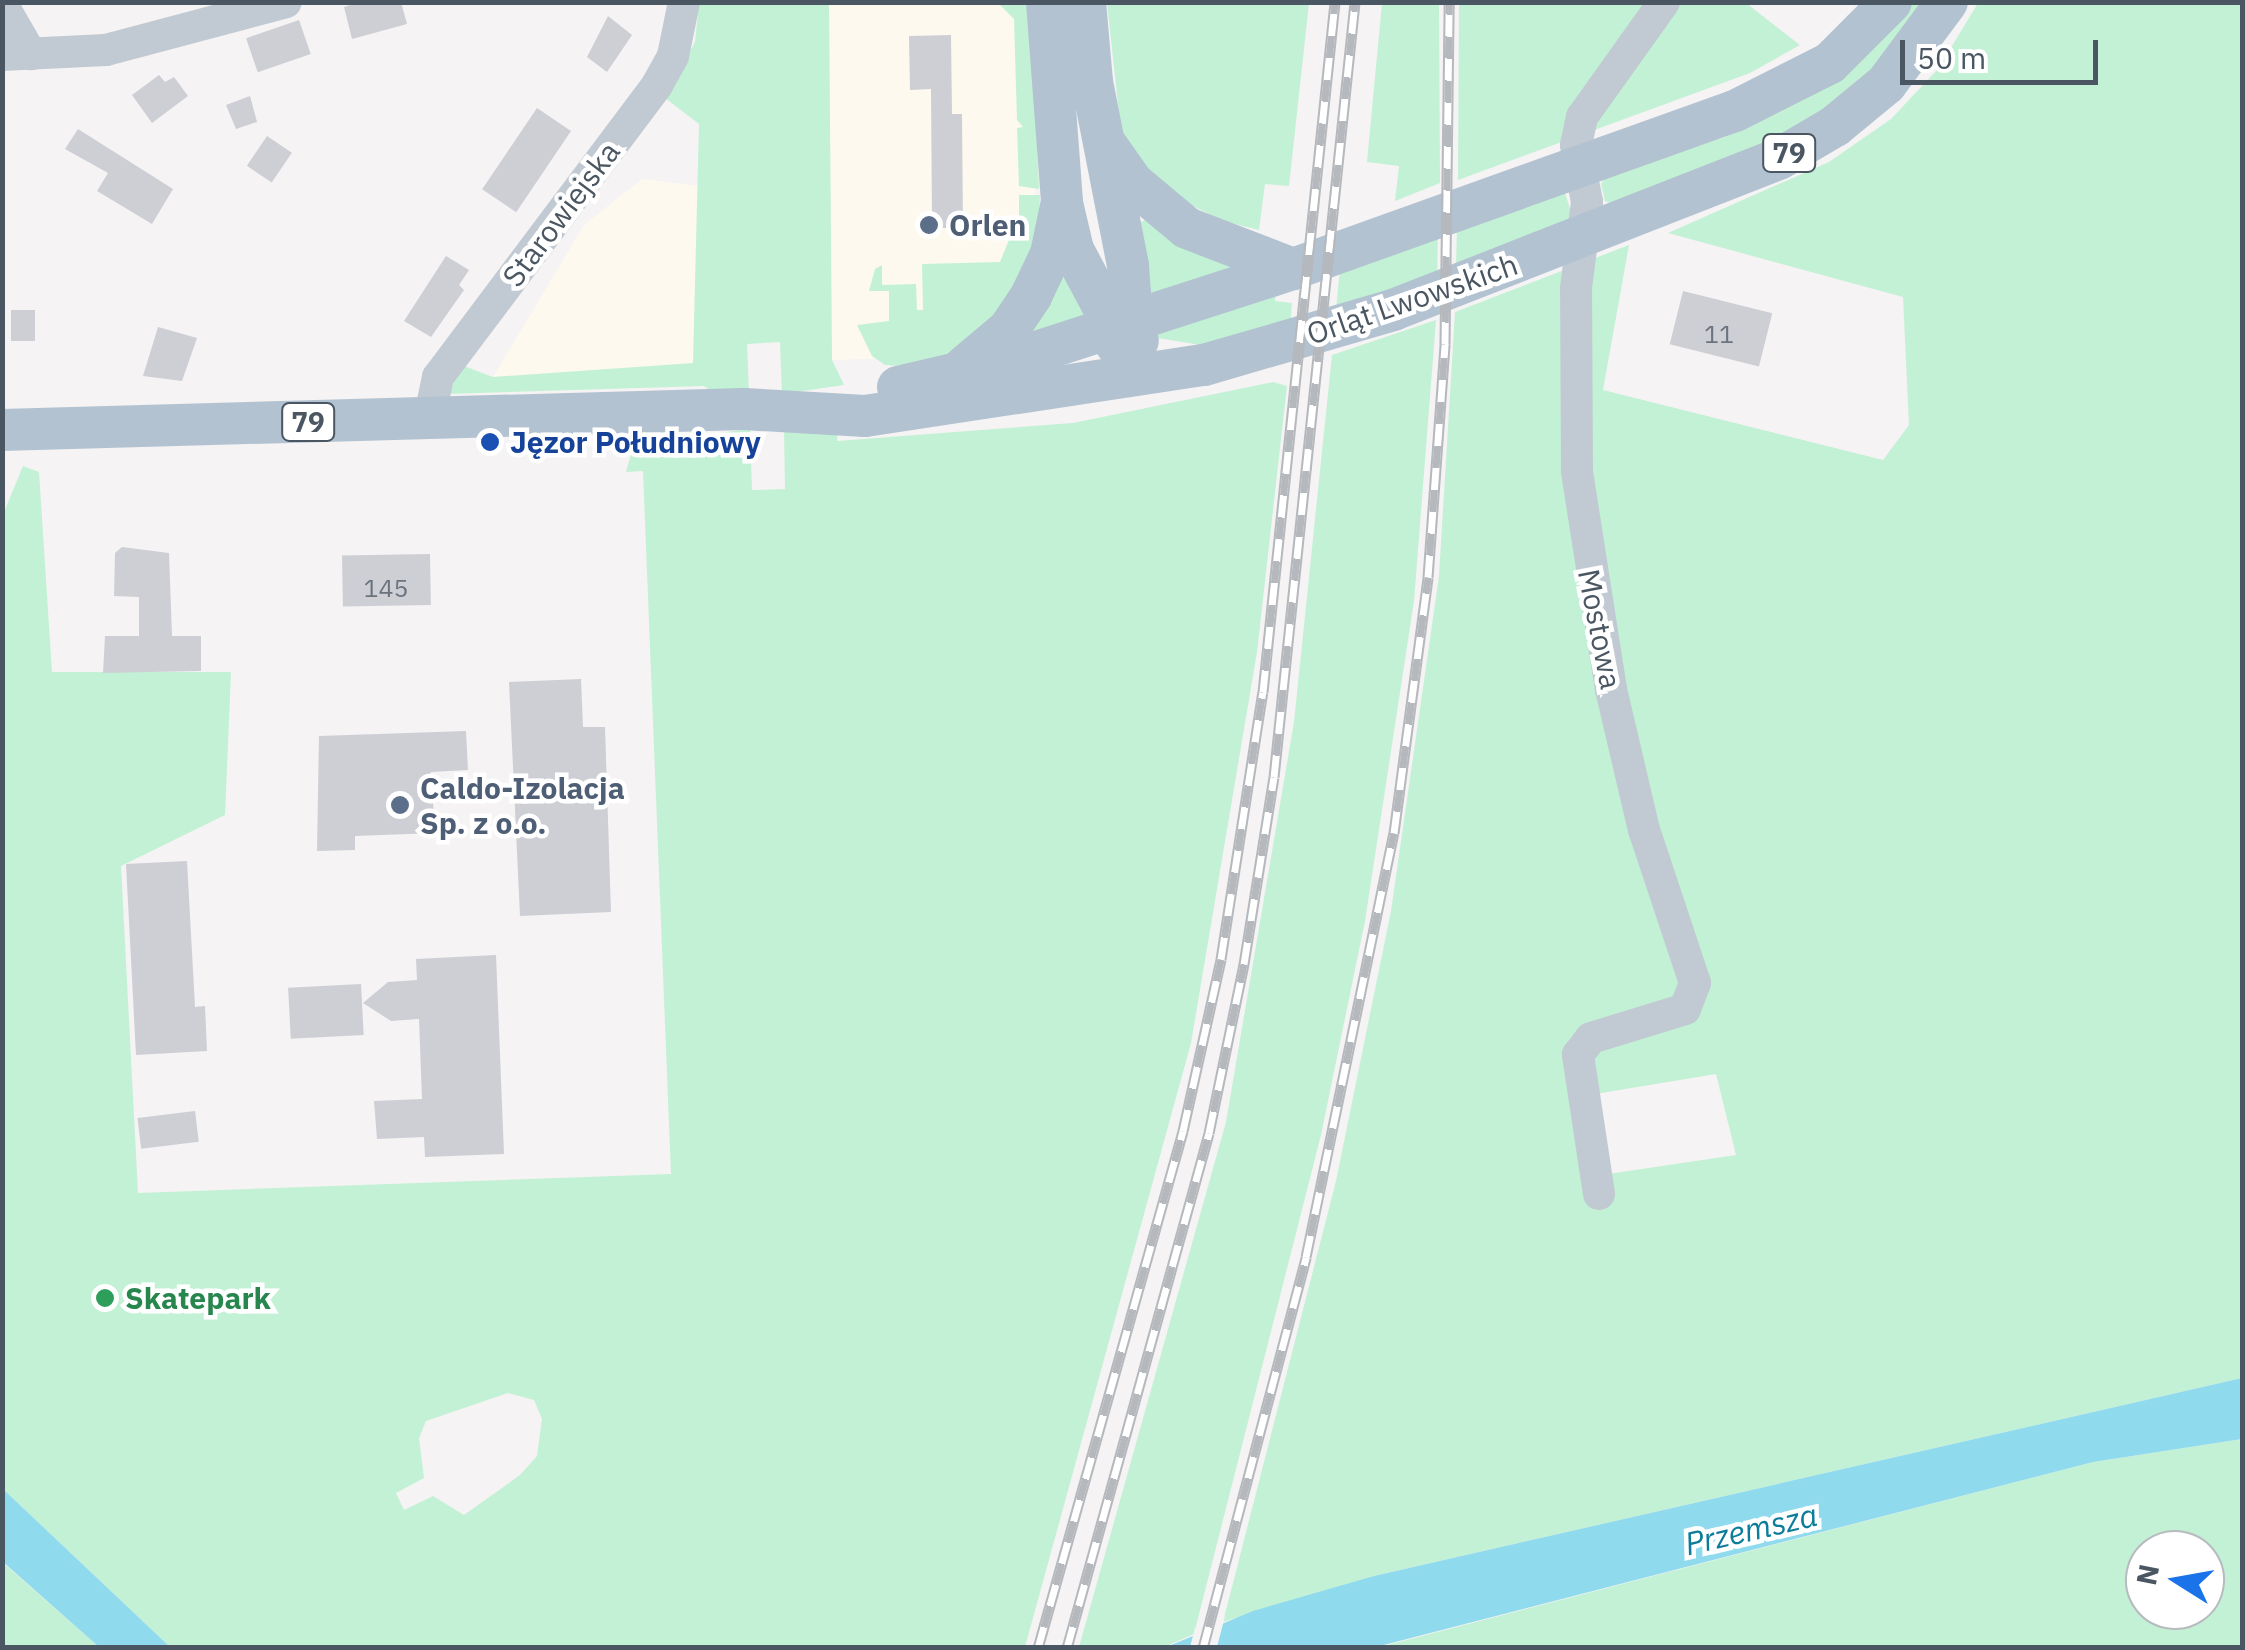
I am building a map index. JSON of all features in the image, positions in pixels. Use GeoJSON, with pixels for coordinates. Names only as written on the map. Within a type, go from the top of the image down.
{"type":"FeatureCollection","features":[{"type":"Feature","properties":{"kind":"main road"},"geometry":{"type":"LineString","coordinates":[[1046,2],[1062,203],[1086,280],[1104,310],[1122,323],[1133,338],[1157,351],[1204,365]]}},
{"type":"Feature","properties":{"kind":"main road"},"geometry":{"type":"LineString","coordinates":[[1065,390],[1103,361],[1122,323],[1128,266],[1102,137],[1085,2]]}},
{"type":"Feature","properties":{"kind":"main road","name":"Orląt Lwowskich"},"geometry":{"type":"LineString","coordinates":[[801,409],[837,395],[947,378],[1293,269],[1576,167],[1790,87],[1848,48],[1890,2]]}},
{"type":"Feature","properties":{"kind":"main road","name":"Orląt Lwowskich"},"geometry":{"type":"LineString","coordinates":[[2,430],[801,409],[865,416],[1065,390],[1204,365],[1355,323],[1752,172],[1836,126],[1898,72],[1947,2]]}},
{"type":"Feature","properties":{"kind":"main road"},"geometry":{"type":"LineString","coordinates":[[1102,137],[1133,182],[1187,228],[1293,269]]}},
{"type":"Feature","properties":{"kind":"main road"},"geometry":{"type":"LineString","coordinates":[[947,378],[980,357],[1031,296],[1051,254],[1062,203]]}},
{"type":"Feature","properties":{"kind":"street"},"geometry":{"type":"LineString","coordinates":[[2,4],[16,54],[106,50],[190,16],[286,2]]}},
{"type":"Feature","properties":{"kind":"street","name":"Starowiejska"},"geometry":{"type":"LineString","coordinates":[[429,420],[438,377],[657,84],[678,41],[684,2]]}},
{"type":"Feature","properties":{"kind":"street","name":"Mostowa"},"geometry":{"type":"LineString","coordinates":[[1599,1194],[1578,1055],[1591,1038],[1686,1009],[1696,983],[1644,830],[1583,534],[1576,288],[1587,202],[1576,167],[1582,117],[1664,2]]}},
{"type":"Feature","properties":{"kind":"shaded area","name":"Orlen"},"geometry":{"type":"Polygon","coordinates":[[[829,3],[1026,3],[1040,172],[1013,279],[908,358],[832,360],[829,3]]]}},
{"type":"Feature","properties":{"kind":"shaded area"},"geometry":{"type":"Polygon","coordinates":[[[642,179],[699,186],[693,364],[493,377],[584,225],[642,179]]]}},
{"type":"Feature","properties":{"kind":"green space"},"geometry":{"type":"Polygon","coordinates":[[[699,3],[829,3],[832,360],[844,385],[782,394],[780,342],[747,344],[749,393],[717,395],[704,386],[447,394],[464,366],[493,377],[693,363],[699,124],[665,98],[695,42],[699,3]]]}},
{"type":"Feature","properties":{"kind":"green space"},"geometry":{"type":"Polygon","coordinates":[[[998,3],[1031,3],[1039,189],[1019,186],[1017,128],[1023,127],[1017,120],[1014,19],[998,3]]]}},
{"type":"Feature","properties":{"kind":"green space"},"geometry":{"type":"Polygon","coordinates":[[[1107,3],[1309,3],[1289,186],[1265,184],[1259,230],[1223,221],[1155,187],[1121,131],[1107,3]]]}},
{"type":"Feature","properties":{"kind":"green space"},"geometry":{"type":"Polygon","coordinates":[[[1382,3],[1439,3],[1440,183],[1395,201],[1399,166],[1367,162],[1382,3]]]}},
{"type":"Feature","properties":{"kind":"green space"},"geometry":{"type":"Polygon","coordinates":[[[1459,3],[1746,3],[1800,45],[1750,73],[1458,180],[1459,3]]]}},
{"type":"Feature","properties":{"kind":"green space"},"geometry":{"type":"Polygon","coordinates":[[[1911,3],[1928,3],[1861,85],[1787,138],[1617,206],[1605,201],[1601,184],[1607,175],[1725,137],[1826,87],[1911,3]]]}},
{"type":"Feature","properties":{"kind":"green space"},"geometry":{"type":"Polygon","coordinates":[[[1978,3],[2242,3],[2242,1378],[1374,1576],[1223,1622],[1336,1181],[1391,911],[1439,576],[1455,312],[1629,245],[1603,390],[1883,460],[1909,425],[1903,297],[1668,233],[1829,162],[1891,119],[1938,69],[1978,3]],[[1716,1074],[1589,1095],[1608,1174],[1736,1155],[1716,1074]]]}},
{"type":"Feature","properties":{"kind":"green space"},"geometry":{"type":"Polygon","coordinates":[[[1565,193],[1573,218],[1456,268],[1457,225],[1565,193]]]}},
{"type":"Feature","properties":{"kind":"green space"},"geometry":{"type":"Polygon","coordinates":[[[1019,195],[1040,195],[1039,219],[1029,257],[1001,309],[965,348],[915,367],[885,365],[872,356],[857,325],[889,321],[889,291],[869,291],[875,269],[882,265],[882,285],[916,284],[917,310],[923,310],[922,264],[1000,262],[1019,215],[1019,195]]]}},
{"type":"Feature","properties":{"kind":"green space"},"geometry":{"type":"Polygon","coordinates":[[[1150,218],[1241,263],[1152,302],[1130,227],[1150,218]]]}},
{"type":"Feature","properties":{"kind":"green space"},"geometry":{"type":"Polygon","coordinates":[[[1438,231],[1437,277],[1336,311],[1340,268],[1438,231]]]}},
{"type":"Feature","properties":{"kind":"green space"},"geometry":{"type":"Polygon","coordinates":[[[1061,262],[1095,317],[1014,344],[1061,262]]]}},
{"type":"Feature","properties":{"kind":"green space"},"geometry":{"type":"Polygon","coordinates":[[[1276,292],[1275,301],[1292,303],[1290,327],[1207,346],[1145,336],[1276,292]]]}},
{"type":"Feature","properties":{"kind":"green space"},"geometry":{"type":"Polygon","coordinates":[[[1436,320],[1414,601],[1365,921],[1321,1135],[1194,1634],[1164,1647],[1079,1647],[1226,1122],[1294,722],[1332,355],[1436,320]]]}},
{"type":"Feature","properties":{"kind":"green space"},"geometry":{"type":"Polygon","coordinates":[[[1273,382],[1287,386],[1257,652],[1191,1043],[1025,1647],[170,1647],[3,1489],[2,517],[23,466],[39,472],[52,672],[231,672],[225,815],[121,866],[138,1193],[671,1174],[643,471],[626,472],[634,444],[750,429],[752,490],[785,489],[784,429],[838,427],[837,441],[1073,423],[1273,382]],[[508,1393],[426,1421],[419,1438],[424,1478],[396,1493],[404,1510],[433,1496],[464,1515],[520,1475],[537,1456],[542,1419],[534,1400],[508,1393]]]}},
{"type":"Feature","properties":{"kind":"green space"},"geometry":{"type":"Polygon","coordinates":[[[2242,1439],[2242,1647],[1376,1648],[2093,1462],[2242,1439]]]}},
{"type":"Feature","properties":{"kind":"green space"},"geometry":{"type":"Polygon","coordinates":[[[2,1562],[90,1639],[99,1647],[3,1647],[2,1562]]]}},
{"type":"Feature","properties":{"kind":"water","name":"Przemsza"},"geometry":{"type":"Polygon","coordinates":[[[2242,1378],[2242,1439],[2093,1462],[1376,1647],[1164,1648],[1253,1611],[1374,1576],[2242,1378]]]}},
{"type":"Feature","properties":{"kind":"water"},"geometry":{"type":"Polygon","coordinates":[[[2,1489],[170,1647],[99,1647],[3,1562],[2,1489]]]}},
{"type":"Feature","properties":{"kind":"pier"},"geometry":{"type":"Polygon","coordinates":[[[1225,1616],[1217,1647],[1190,1647],[1195,1628],[1225,1616]]]}},
{"type":"Feature","properties":{"kind":"building"},"geometry":{"type":"Polygon","coordinates":[[[360,2],[401,2],[407,24],[352,39],[344,7],[360,2]]]}},
{"type":"Feature","properties":{"kind":"building"},"geometry":{"type":"Polygon","coordinates":[[[608,16],[632,35],[607,72],[587,57],[608,16]]]}},
{"type":"Feature","properties":{"kind":"building"},"geometry":{"type":"Polygon","coordinates":[[[299,20],[311,54],[258,72],[246,38],[299,20]]]}},
{"type":"Feature","properties":{"kind":"building"},"geometry":{"type":"Polygon","coordinates":[[[951,35],[952,114],[962,114],[963,228],[932,228],[931,89],[910,90],[909,36],[951,35]]]}},
{"type":"Feature","properties":{"kind":"building"},"geometry":{"type":"Polygon","coordinates":[[[159,75],[165,82],[174,77],[188,96],[152,123],[132,95],[159,75]]]}},
{"type":"Feature","properties":{"kind":"building"},"geometry":{"type":"Polygon","coordinates":[[[250,96],[257,122],[236,129],[226,105],[250,96]]]}},
{"type":"Feature","properties":{"kind":"building"},"geometry":{"type":"Polygon","coordinates":[[[537,108],[571,131],[516,212],[482,189],[537,108]]]}},
{"type":"Feature","properties":{"kind":"building"},"geometry":{"type":"Polygon","coordinates":[[[78,129],[173,189],[152,224],[97,191],[108,173],[65,149],[78,129]]]}},
{"type":"Feature","properties":{"kind":"building"},"geometry":{"type":"Polygon","coordinates":[[[267,136],[292,153],[272,183],[247,166],[267,136]]]}},
{"type":"Feature","properties":{"kind":"building"},"geometry":{"type":"Polygon","coordinates":[[[446,256],[469,270],[459,285],[464,290],[431,337],[404,321],[446,256]]]}},
{"type":"Feature","properties":{"kind":"building"},"geometry":{"type":"Polygon","coordinates":[[[1683,291],[1772,313],[1759,367],[1670,344],[1683,291]]]}},
{"type":"Feature","properties":{"kind":"building"},"geometry":{"type":"Polygon","coordinates":[[[11,310],[35,310],[35,341],[11,341],[11,310]]]}},
{"type":"Feature","properties":{"kind":"building"},"geometry":{"type":"Polygon","coordinates":[[[158,327],[197,338],[182,381],[143,376],[158,327]]]}},
{"type":"Feature","properties":{"kind":"building"},"geometry":{"type":"Polygon","coordinates":[[[122,547],[169,553],[172,636],[201,636],[201,671],[103,673],[105,636],[139,636],[139,597],[114,596],[115,553],[122,547]]]}},
{"type":"Feature","properties":{"kind":"building"},"geometry":{"type":"Polygon","coordinates":[[[430,554],[431,605],[343,607],[342,556],[430,554]]]}},
{"type":"Feature","properties":{"kind":"building"},"geometry":{"type":"Polygon","coordinates":[[[581,679],[583,727],[605,727],[611,912],[520,916],[509,682],[581,679]]]}},
{"type":"Feature","properties":{"kind":"building","name":"Caldo-Izolacja Sp. z o.o."},"geometry":{"type":"Polygon","coordinates":[[[466,731],[468,770],[431,772],[435,833],[355,836],[355,850],[317,851],[319,736],[466,731]]]}},
{"type":"Feature","properties":{"kind":"building"},"geometry":{"type":"Polygon","coordinates":[[[187,861],[195,1007],[205,1006],[207,1051],[136,1055],[126,864],[187,861]]]}},
{"type":"Feature","properties":{"kind":"building"},"geometry":{"type":"Polygon","coordinates":[[[496,955],[504,1154],[425,1157],[424,1137],[377,1139],[374,1101],[422,1099],[419,1019],[391,1021],[363,1003],[388,982],[417,980],[416,959],[496,955]]]}},
{"type":"Feature","properties":{"kind":"building"},"geometry":{"type":"Polygon","coordinates":[[[361,984],[364,1035],[291,1039],[288,988],[361,984]]]}},
{"type":"Feature","properties":{"kind":"building"},"geometry":{"type":"Polygon","coordinates":[[[195,1111],[199,1142],[141,1149],[137,1118],[195,1111]]]}},
{"type":"Feature","properties":{"kind":"railway"},"geometry":{"type":"LineString","coordinates":[[1038,1648],[1183,1131],[1221,959],[1263,692],[1335,2]]}},
{"type":"Feature","properties":{"kind":"railway"},"geometry":{"type":"LineString","coordinates":[[1067,1648],[1209,1133],[1244,964],[1274,777],[1355,2]]}},
{"type":"Feature","properties":{"kind":"railway"},"geometry":{"type":"LineString","coordinates":[[1203,1648],[1306,1257],[1394,833],[1428,577],[1445,344],[1449,2]]}},
{"type":"Feature","properties":{"kind":"place","name":"Orlen"},"geometry":{"type":"Point","coordinates":[929,225]}},
{"type":"Feature","properties":{"kind":"place","name":"Jęzor Południowy"},"geometry":{"type":"Point","coordinates":[490,442]}},
{"type":"Feature","properties":{"kind":"place","name":"Caldo-Izolacja Sp. z o.o."},"geometry":{"type":"Point","coordinates":[400,805]}},
{"type":"Feature","properties":{"kind":"place","name":"Skatepark"},"geometry":{"type":"Point","coordinates":[105,1298]}}]}
